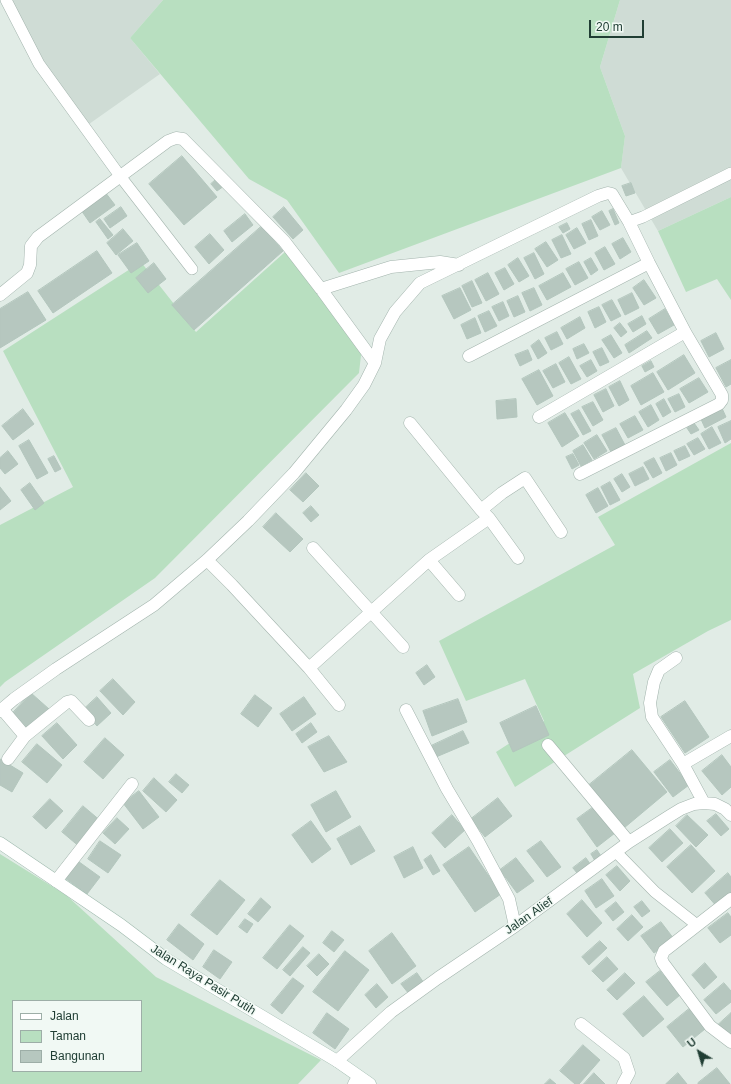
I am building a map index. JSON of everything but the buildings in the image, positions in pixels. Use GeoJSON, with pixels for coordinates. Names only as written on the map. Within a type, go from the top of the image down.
{"type":"FeatureCollection","features":[{"type":"Feature","properties":{"kind":"street"},"geometry":{"type":"LineString","coordinates":[[0,295],[27,273],[30,265],[31,246],[38,237],[168,141],[176,138],[183,139],[284,241],[375,363]]}},
{"type":"Feature","properties":{"kind":"street"},"geometry":{"type":"LineString","coordinates":[[25,736],[1,710],[56,669],[154,605],[207,560],[248,521],[294,473],[346,410],[364,385],[375,363],[380,339],[395,312],[420,283],[598,196],[608,193],[612,194],[629,222],[686,332],[722,395],[722,400],[719,404],[580,474]]}},
{"type":"Feature","properties":{"kind":"street"},"geometry":{"type":"LineString","coordinates":[[321,289],[391,267],[440,262],[459,265]]}},
{"type":"Feature","properties":{"kind":"street"},"geometry":{"type":"LineString","coordinates":[[469,356],[649,263]]}},
{"type":"Feature","properties":{"kind":"street"},"geometry":{"type":"LineString","coordinates":[[539,417],[686,332]]}},
{"type":"Feature","properties":{"kind":"street"},"geometry":{"type":"LineString","coordinates":[[410,423],[485,514],[518,558]]}},
{"type":"Feature","properties":{"kind":"street"},"geometry":{"type":"LineString","coordinates":[[309,668],[429,560],[485,514],[502,493],[525,478],[561,532]]}},
{"type":"Feature","properties":{"kind":"street"},"geometry":{"type":"LineString","coordinates":[[313,548],[402,647]]}},
{"type":"Feature","properties":{"kind":"street"},"geometry":{"type":"LineString","coordinates":[[207,560],[309,668],[339,704]]}},
{"type":"Feature","properties":{"kind":"street"},"geometry":{"type":"LineString","coordinates":[[429,560],[459,595]]}},
{"type":"Feature","properties":{"kind":"street"},"geometry":{"type":"LineString","coordinates":[[676,658],[659,670],[654,682],[650,703],[652,717],[683,764],[704,803]]}},
{"type":"Feature","properties":{"kind":"street"},"geometry":{"type":"LineString","coordinates":[[8,759],[25,736],[67,702],[71,701],[89,720]]}},
{"type":"Feature","properties":{"kind":"street"},"geometry":{"type":"LineString","coordinates":[[406,710],[447,789],[478,841],[509,899],[515,926]]}},
{"type":"Feature","properties":{"kind":"street"},"geometry":{"type":"LineString","coordinates":[[683,764],[731,736]]}},
{"type":"Feature","properties":{"kind":"street"},"geometry":{"type":"LineString","coordinates":[[548,745],[629,842]]}},
{"type":"Feature","properties":{"kind":"street"},"geometry":{"type":"LineString","coordinates":[[56,881],[132,784]]}},
{"type":"Feature","properties":{"kind":"street","name":"Jalan Alief"},"geometry":{"type":"LineString","coordinates":[[337,1061],[391,1012],[515,926],[629,842],[681,809],[694,804],[715,804],[726,809],[731,815]]}},
{"type":"Feature","properties":{"kind":"street","name":"Jalan Raya Pasir Putih"},"geometry":{"type":"LineString","coordinates":[[0,843],[121,926],[166,959],[337,1061],[356,1080],[370,1084]]}},
{"type":"Feature","properties":{"kind":"street"},"geometry":{"type":"LineString","coordinates":[[731,899],[664,951],[661,958],[663,963],[710,1026],[731,1042]]}},
{"type":"Feature","properties":{"kind":"street"},"geometry":{"type":"LineString","coordinates":[[581,1024],[624,1058],[630,1074],[623,1084]]}},
{"type":"Feature","properties":{"kind":"lane"},"geometry":{"type":"LineString","coordinates":[[6,0],[38,64],[120,176],[192,269]]}},
{"type":"Feature","properties":{"kind":"lane"},"geometry":{"type":"LineString","coordinates":[[629,222],[731,173]]}},
{"type":"Feature","properties":{"kind":"lane"},"geometry":{"type":"LineString","coordinates":[[616,852],[655,892],[697,925]]}},
{"type":"Feature","properties":{"kind":"shaded area"},"geometry":{"type":"Polygon","coordinates":[[[2,0],[163,0],[130,38],[160,74],[82,129],[2,0]]]}},
{"type":"Feature","properties":{"kind":"shaded area"},"geometry":{"type":"Polygon","coordinates":[[[620,0],[731,0],[731,197],[658,231],[621,168],[625,136],[600,67],[620,0]]]}},
{"type":"Feature","properties":{"kind":"green space"},"geometry":{"type":"Polygon","coordinates":[[[163,0],[620,0],[600,67],[625,136],[621,168],[339,273],[287,200],[249,179],[130,38],[163,0]]]}},
{"type":"Feature","properties":{"kind":"green space"},"geometry":{"type":"Polygon","coordinates":[[[731,197],[731,300],[717,279],[686,292],[658,231],[731,197]]]}},
{"type":"Feature","properties":{"kind":"green space"},"geometry":{"type":"Polygon","coordinates":[[[285,252],[362,346],[359,373],[155,578],[5,682],[0,687],[0,525],[73,487],[3,351],[141,262],[196,332],[285,252]]]}},
{"type":"Feature","properties":{"kind":"green space"},"geometry":{"type":"Polygon","coordinates":[[[731,443],[731,620],[708,631],[633,674],[640,708],[515,787],[496,752],[544,721],[525,679],[466,701],[439,641],[615,545],[598,517],[731,443]]]}},
{"type":"Feature","properties":{"kind":"green space"},"geometry":{"type":"Polygon","coordinates":[[[0,854],[66,895],[156,977],[321,1060],[298,1084],[0,1084],[0,854]]]}}]}
